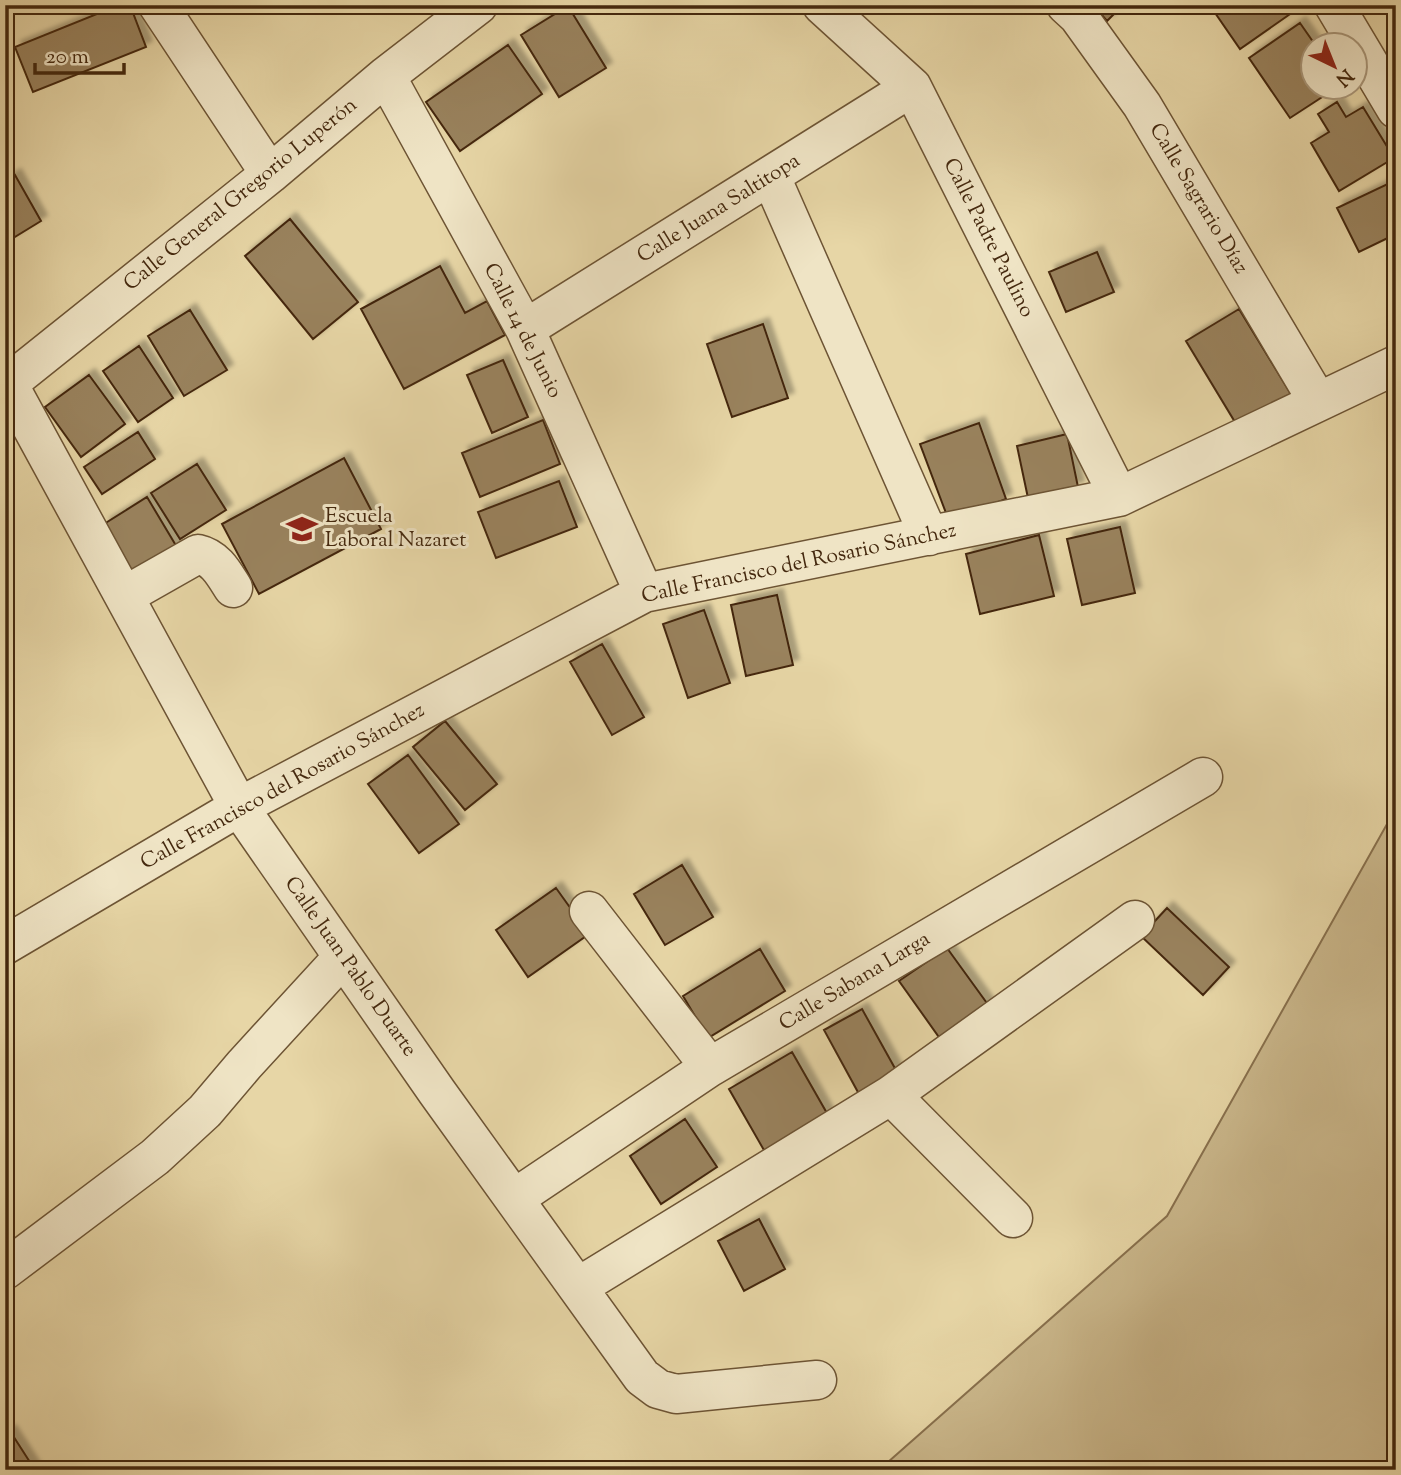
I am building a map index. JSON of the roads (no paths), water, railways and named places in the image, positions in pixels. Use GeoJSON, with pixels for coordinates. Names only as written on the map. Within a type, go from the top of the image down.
{"type":"FeatureCollection","features":[{"type":"Feature","properties":{"kind":"street"},"geometry":{"type":"LineString","coordinates":[[158,5],[270,174]]}},
{"type":"Feature","properties":{"kind":"street","name":"Calle General Gregorio Luperón"},"geometry":{"type":"LineString","coordinates":[[6,382],[270,174],[386,76],[478,5]]}},
{"type":"Feature","properties":{"kind":"street","name":"Calle Padre Paulino"},"geometry":{"type":"LineString","coordinates":[[822,5],[912,87],[1119,497]]}},
{"type":"Feature","properties":{"kind":"street","name":"Calle Sagrario Díaz"},"geometry":{"type":"LineString","coordinates":[[1066,5],[1078,16],[1142,105],[1318,402]]}},
{"type":"Feature","properties":{"kind":"street"},"geometry":{"type":"LineString","coordinates":[[1334,5],[1396,109]]}},
{"type":"Feature","properties":{"kind":"street","name":"Calle 14 de Junio"},"geometry":{"type":"LineString","coordinates":[[386,76],[525,329],[644,593]]}},
{"type":"Feature","properties":{"kind":"street","name":"Calle Juana Saltitopa"},"geometry":{"type":"LineString","coordinates":[[525,329],[912,87]]}},
{"type":"Feature","properties":{"kind":"street"},"geometry":{"type":"LineString","coordinates":[[771,177],[929,536]]}},
{"type":"Feature","properties":{"kind":"street","name":"Calle Francisco del Rosario Sánchez"},"geometry":{"type":"LineString","coordinates":[[5,945],[239,807],[644,593],[1119,497],[1396,365]]}},
{"type":"Feature","properties":{"kind":"street","name":"Calle Juan Pablo Duarte"},"geometry":{"type":"LineString","coordinates":[[6,382],[239,807],[642,1377],[658,1389],[676,1394],[817,1380]]}},
{"type":"Feature","properties":{"kind":"street"},"geometry":{"type":"LineString","coordinates":[[124,596],[198,554],[209,556],[233,588]]}},
{"type":"Feature","properties":{"kind":"street","name":"Calle Sabana Larga"},"geometry":{"type":"LineString","coordinates":[[515,1198],[710,1067],[1203,777]]}},
{"type":"Feature","properties":{"kind":"street"},"geometry":{"type":"LineString","coordinates":[[589,911],[710,1067]]}},
{"type":"Feature","properties":{"kind":"street"},"geometry":{"type":"LineString","coordinates":[[578,1287],[891,1096],[1135,920]]}},
{"type":"Feature","properties":{"kind":"street"},"geometry":{"type":"LineString","coordinates":[[5,1270],[155,1157],[205,1111],[343,957]]}},
{"type":"Feature","properties":{"kind":"street"},"geometry":{"type":"LineString","coordinates":[[891,1096],[1013,1218]]}},
{"type":"Feature","properties":{"kind":"place","name":"Escuela Laboral Nazaret"},"geometry":{"type":"Point","coordinates":[302,529]}}]}
